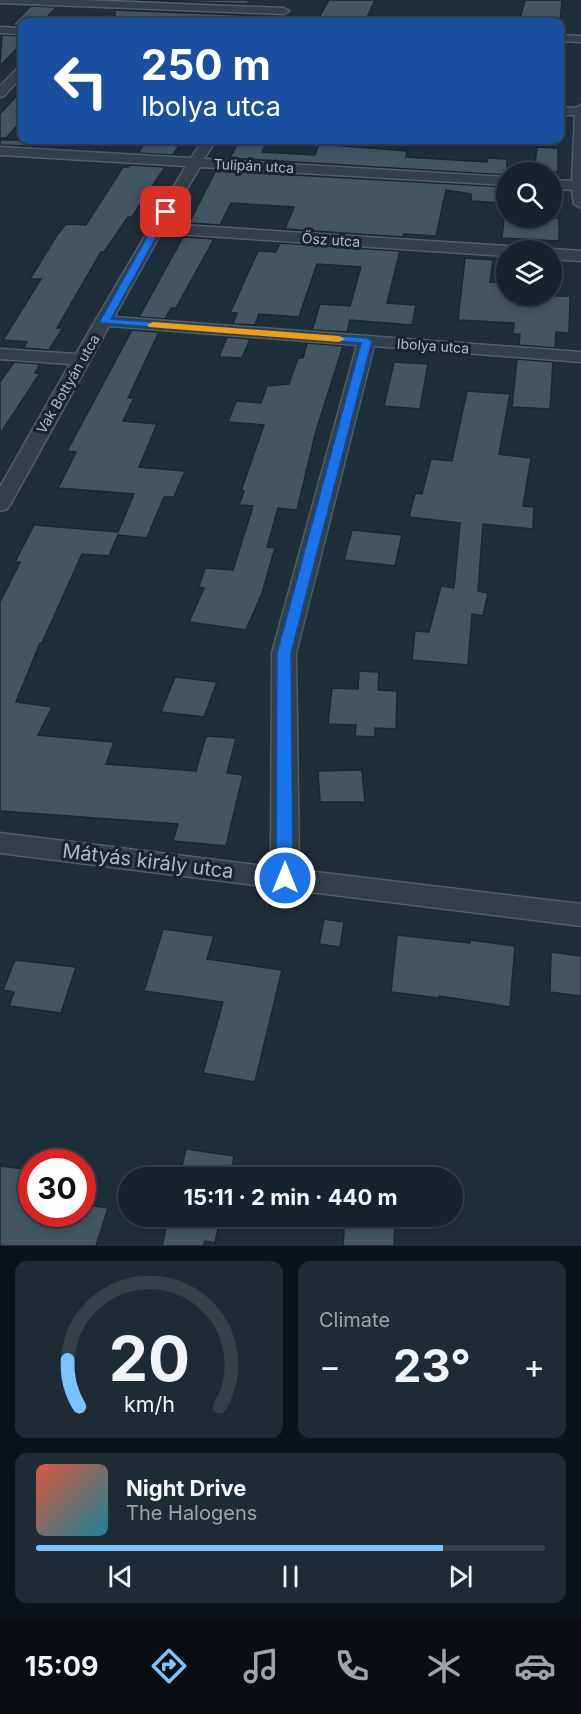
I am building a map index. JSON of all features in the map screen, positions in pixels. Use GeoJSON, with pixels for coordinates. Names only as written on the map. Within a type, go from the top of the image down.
{"type":"FeatureCollection","features":[{"type":"Feature","properties":{"kind":"street"},"geometry":{"type":"LineString","coordinates":[[0,0],[284,11]]}},
{"type":"Feature","properties":{"kind":"street"},"geometry":{"type":"LineString","coordinates":[[280,18],[290,0]]}},
{"type":"Feature","properties":{"kind":"street"},"geometry":{"type":"LineString","coordinates":[[76,16],[91,2]]}},
{"type":"Feature","properties":{"kind":"street"},"geometry":{"type":"LineString","coordinates":[[0,30],[18,31]]}},
{"type":"Feature","properties":{"kind":"street"},"geometry":{"type":"LineString","coordinates":[[564,38],[581,39]]}},
{"type":"Feature","properties":{"kind":"street"},"geometry":{"type":"LineString","coordinates":[[0,93],[18,74]]}},
{"type":"Feature","properties":{"kind":"street"},"geometry":{"type":"LineString","coordinates":[[564,111],[581,111],[581,204]]}},
{"type":"Feature","properties":{"kind":"street","name":"Vak Bottyán utca"},"geometry":{"type":"LineString","coordinates":[[0,504],[156,228],[207,144]]}},
{"type":"Feature","properties":{"kind":"street","name":"Tulipán utca"},"geometry":{"type":"LineString","coordinates":[[0,151],[496,180]]}},
{"type":"Feature","properties":{"kind":"street"},"geometry":{"type":"LineString","coordinates":[[562,185],[580,186]]}},
{"type":"Feature","properties":{"kind":"street","name":"Ősz utca"},"geometry":{"type":"LineString","coordinates":[[156,228],[496,250]]}},
{"type":"Feature","properties":{"kind":"street"},"geometry":{"type":"LineString","coordinates":[[562,255],[581,256]]}},
{"type":"Feature","properties":{"kind":"street","name":"Ibolya utca"},"geometry":{"type":"LineString","coordinates":[[105,321],[581,357]]}},
{"type":"Feature","properties":{"kind":"street"},"geometry":{"type":"LineString","coordinates":[[285,878],[284,653],[367,341]]}},
{"type":"Feature","properties":{"kind":"street"},"geometry":{"type":"LineString","coordinates":[[0,354],[82,360]]}},
{"type":"Feature","properties":{"kind":"street","name":"Mátyás király utca"},"geometry":{"type":"LineString","coordinates":[[0,843],[581,915]]}},
{"type":"Feature","properties":{"kind":"building"},"geometry":{"type":"Polygon","coordinates":[[[138,0],[250,0],[247,4],[138,0]]]}},
{"type":"Feature","properties":{"kind":"building"},"geometry":{"type":"Polygon","coordinates":[[[329,0],[375,0],[367,18],[319,18],[329,0]]]}},
{"type":"Feature","properties":{"kind":"building"},"geometry":{"type":"Polygon","coordinates":[[[525,0],[562,0],[560,18],[520,18],[525,0]]]}},
{"type":"Feature","properties":{"kind":"building"},"geometry":{"type":"Polygon","coordinates":[[[31,6],[57,7],[46,18],[19,18],[31,6]]]}},
{"type":"Feature","properties":{"kind":"building"},"geometry":{"type":"Polygon","coordinates":[[[115,10],[241,15],[238,18],[115,17],[115,10]]]}},
{"type":"Feature","properties":{"kind":"building"},"geometry":{"type":"Polygon","coordinates":[[[2,35],[18,36],[18,47],[0,66],[2,35]]]}},
{"type":"Feature","properties":{"kind":"building"},"geometry":{"type":"Polygon","coordinates":[[[18,94],[18,124],[6,138],[0,138],[0,114],[18,94]]]}},
{"type":"Feature","properties":{"kind":"building"},"geometry":{"type":"Polygon","coordinates":[[[0,140],[18,140],[18,144],[28,144],[26,146],[0,145],[0,140]]]}},
{"type":"Feature","properties":{"kind":"building"},"geometry":{"type":"Polygon","coordinates":[[[144,144],[179,146],[173,155],[138,153],[144,144]]]}},
{"type":"Feature","properties":{"kind":"building"},"geometry":{"type":"Polygon","coordinates":[[[237,144],[266,144],[262,152],[315,155],[319,144],[407,151],[406,157],[487,162],[488,158],[507,159],[507,162],[496,162],[496,174],[230,158],[237,144]]]}},
{"type":"Feature","properties":{"kind":"building"},"geometry":{"type":"Polygon","coordinates":[[[537,147],[558,148],[558,162],[535,162],[537,147]]]}},
{"type":"Feature","properties":{"kind":"building"},"geometry":{"type":"Polygon","coordinates":[[[130,165],[165,167],[132,217],[128,217],[104,252],[101,252],[57,328],[63,328],[49,350],[23,348],[27,342],[3,340],[41,279],[30,279],[57,235],[66,224],[86,225],[123,167],[130,165]]]}},
{"type":"Feature","properties":{"kind":"building"},"geometry":{"type":"Polygon","coordinates":[[[215,172],[496,186],[496,202],[471,201],[471,194],[446,190],[436,236],[404,234],[403,237],[285,229],[294,207],[231,203],[220,225],[189,223],[215,172]]]}},
{"type":"Feature","properties":{"kind":"building"},"geometry":{"type":"Polygon","coordinates":[[[503,228],[559,228],[559,240],[502,238],[503,228]]]}},
{"type":"Feature","properties":{"kind":"building"},"geometry":{"type":"Polygon","coordinates":[[[183,237],[214,239],[176,308],[171,308],[165,319],[139,317],[183,237]]]}},
{"type":"Feature","properties":{"kind":"building"},"geometry":{"type":"Polygon","coordinates":[[[280,243],[400,251],[387,303],[416,305],[412,325],[350,320],[347,332],[312,330],[320,304],[350,306],[361,267],[317,264],[299,317],[259,314],[255,325],[233,324],[237,313],[230,313],[258,251],[276,252],[280,243]]]}},
{"type":"Feature","properties":{"kind":"building"},"geometry":{"type":"Polygon","coordinates":[[[465,258],[493,260],[490,282],[496,282],[496,306],[562,306],[562,296],[570,296],[569,333],[556,332],[555,348],[519,345],[520,334],[513,334],[514,323],[458,320],[465,258]]]}},
{"type":"Feature","properties":{"kind":"building"},"geometry":{"type":"Polygon","coordinates":[[[132,330],[159,332],[128,398],[134,398],[123,421],[157,424],[139,467],[185,471],[174,497],[164,497],[147,538],[118,535],[109,556],[82,554],[42,643],[40,643],[16,702],[52,707],[38,735],[114,742],[106,764],[196,771],[206,736],[236,738],[227,773],[243,775],[226,846],[173,841],[178,824],[0,811],[0,602],[20,562],[15,562],[34,525],[118,532],[134,494],[58,488],[76,452],[67,451],[132,330]]]}},
{"type":"Feature","properties":{"kind":"building"},"geometry":{"type":"Polygon","coordinates":[[[227,337],[250,339],[242,358],[219,357],[227,337]]]}},
{"type":"Feature","properties":{"kind":"building"},"geometry":{"type":"Polygon","coordinates":[[[307,343],[343,346],[316,431],[297,510],[278,508],[267,547],[275,548],[262,593],[246,630],[189,622],[204,588],[199,587],[205,568],[233,570],[253,506],[239,505],[244,491],[241,491],[264,425],[228,422],[236,401],[261,403],[267,386],[289,384],[298,358],[303,358],[307,343]]]}},
{"type":"Feature","properties":{"kind":"building"},"geometry":{"type":"Polygon","coordinates":[[[517,359],[553,362],[550,409],[512,407],[517,359]]]}},
{"type":"Feature","properties":{"kind":"building"},"geometry":{"type":"Polygon","coordinates":[[[14,362],[40,364],[35,373],[40,373],[0,434],[0,382],[14,362]]]}},
{"type":"Feature","properties":{"kind":"building"},"geometry":{"type":"Polygon","coordinates":[[[394,362],[428,364],[420,409],[384,406],[394,362]]]}},
{"type":"Feature","properties":{"kind":"building"},"geometry":{"type":"Polygon","coordinates":[[[467,391],[510,394],[499,454],[531,458],[523,506],[534,507],[533,529],[483,524],[478,591],[488,593],[483,616],[472,614],[468,665],[412,660],[415,631],[429,632],[441,586],[454,588],[460,523],[409,517],[415,493],[422,494],[431,459],[452,461],[467,391]]]}},
{"type":"Feature","properties":{"kind":"building"},"geometry":{"type":"Polygon","coordinates":[[[352,530],[402,535],[395,566],[344,560],[352,530]]]}},
{"type":"Feature","properties":{"kind":"building"},"geometry":{"type":"Polygon","coordinates":[[[359,671],[379,672],[378,690],[397,691],[396,729],[375,728],[375,737],[355,736],[356,725],[328,724],[332,688],[358,689],[359,671]]]}},
{"type":"Feature","properties":{"kind":"building"},"geometry":{"type":"Polygon","coordinates":[[[175,677],[217,682],[204,717],[161,712],[175,677]]]}},
{"type":"Feature","properties":{"kind":"building"},"geometry":{"type":"Polygon","coordinates":[[[362,770],[365,802],[320,802],[318,771],[362,770]]]}},
{"type":"Feature","properties":{"kind":"building"},"geometry":{"type":"Polygon","coordinates":[[[324,919],[344,922],[340,947],[319,944],[324,919]]]}},
{"type":"Feature","properties":{"kind":"building"},"geometry":{"type":"Polygon","coordinates":[[[163,929],[214,936],[207,959],[282,970],[255,1082],[203,1073],[223,1002],[144,991],[163,929]]]}},
{"type":"Feature","properties":{"kind":"building"},"geometry":{"type":"Polygon","coordinates":[[[397,935],[515,946],[510,1007],[439,996],[439,998],[391,992],[397,935]]]}},
{"type":"Feature","properties":{"kind":"building"},"geometry":{"type":"Polygon","coordinates":[[[551,952],[581,956],[581,996],[550,992],[551,952]]]}},
{"type":"Feature","properties":{"kind":"building"},"geometry":{"type":"Polygon","coordinates":[[[15,960],[76,967],[61,1013],[9,1006],[14,992],[3,990],[15,960]]]}},
{"type":"Feature","properties":{"kind":"building"},"geometry":{"type":"Polygon","coordinates":[[[186,1149],[234,1156],[232,1167],[182,1167],[186,1149]]]}},
{"type":"Feature","properties":{"kind":"building"},"geometry":{"type":"Polygon","coordinates":[[[0,1166],[18,1168],[18,1227],[96,1227],[96,1206],[108,1208],[96,1246],[0,1246],[0,1166]]]}},
{"type":"Feature","properties":{"kind":"building"},"geometry":{"type":"Polygon","coordinates":[[[166,1227],[219,1227],[215,1243],[205,1241],[203,1246],[162,1246],[166,1227]]]}},
{"type":"Feature","properties":{"kind":"building"},"geometry":{"type":"Polygon","coordinates":[[[344,1227],[395,1227],[394,1246],[343,1246],[344,1227]]]}},
{"type":"Feature","properties":{"kind":"slow traffic"},"geometry":{"type":"LineString","coordinates":[[153,325],[339,339]]}},
{"type":"Feature","properties":{"kind":"route"},"geometry":{"type":"LineString","coordinates":[[166,212],[105,321],[367,341],[284,653],[285,878]]}}]}
